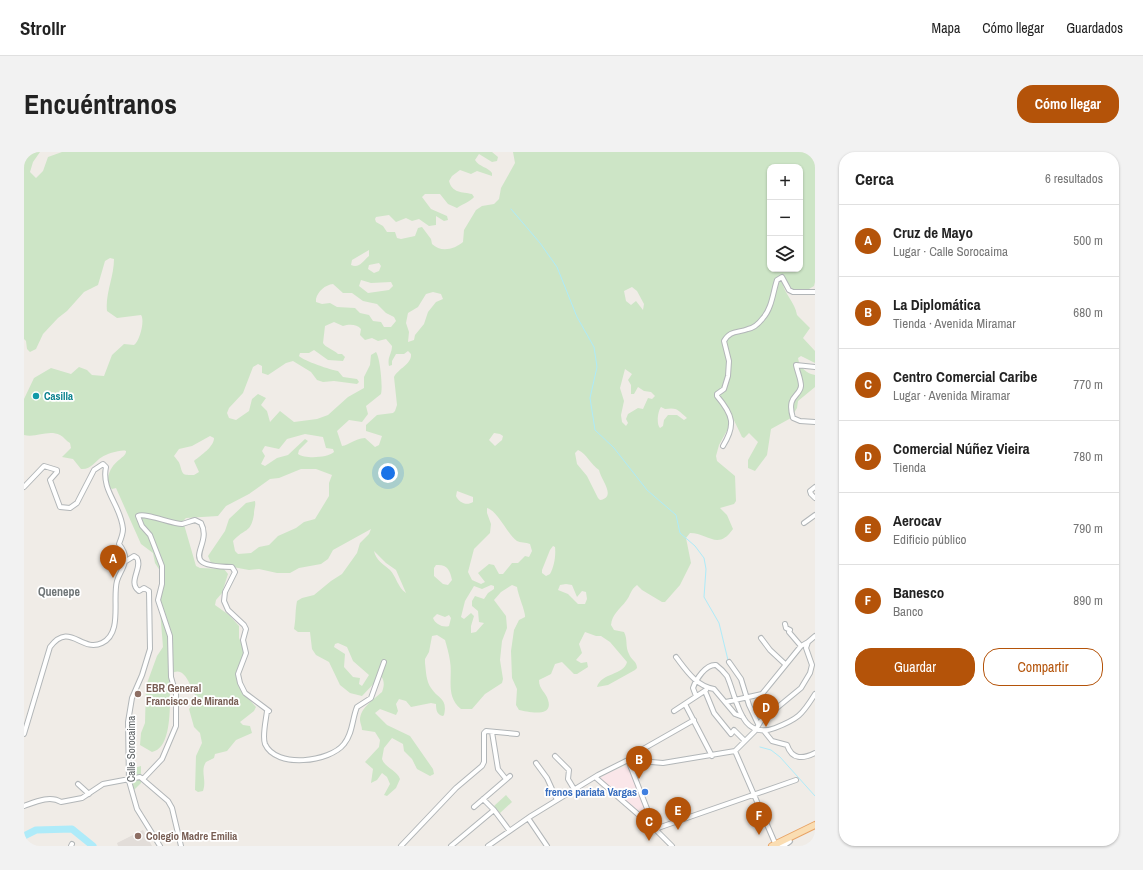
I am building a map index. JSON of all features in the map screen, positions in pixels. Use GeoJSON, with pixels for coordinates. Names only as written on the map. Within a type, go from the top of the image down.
{"type":"FeatureCollection","features":[{"type":"Feature","properties":{"kind":"main road"},"geometry":{"type":"LineString","coordinates":[[788,840],[815,825]]}},
{"type":"Feature","properties":{"kind":"main road"},"geometry":{"type":"LineString","coordinates":[[775,845],[815,829]]}},
{"type":"Feature","properties":{"kind":"street"},"geometry":{"type":"LineString","coordinates":[[723,446],[732,428],[732,420],[717,396],[727,382],[729,361],[724,341],[726,336],[734,332],[749,329],[763,318],[770,310],[777,280],[780,277],[782,277],[789,290],[793,292],[815,292]]}},
{"type":"Feature","properties":{"kind":"street"},"geometry":{"type":"LineString","coordinates":[[815,367],[796,364],[801,385],[800,390],[792,398],[793,418],[800,422],[815,422]]}},
{"type":"Feature","properties":{"kind":"street"},"geometry":{"type":"LineString","coordinates":[[24,487],[44,466],[56,470],[57,472],[51,476],[50,480],[57,495],[57,501],[60,507],[70,508],[77,503],[94,470],[103,464],[106,467],[105,484],[118,508],[123,530],[119,544],[123,549],[126,560],[117,582],[115,625],[111,634],[103,643],[91,646],[68,636],[59,638],[54,642],[50,647],[24,734]]}},
{"type":"Feature","properties":{"kind":"street"},"geometry":{"type":"LineString","coordinates":[[815,487],[810,491],[815,498]]}},
{"type":"Feature","properties":{"kind":"street"},"geometry":{"type":"LineString","coordinates":[[143,779],[162,759],[176,726],[176,694],[171,677],[170,636],[158,600],[162,584],[162,566],[150,535],[138,520],[138,516],[140,514],[144,514],[157,520],[182,524],[195,520],[201,523],[204,532],[199,556],[201,561],[210,567],[232,567],[234,569],[235,572],[225,592],[224,601],[228,610],[244,625],[246,629],[243,640],[246,653],[238,674],[240,683],[245,693],[257,703],[265,707],[268,711],[264,743],[269,750],[277,756],[300,760],[322,758],[334,753],[344,745],[350,735],[357,707],[371,698],[384,662]]}},
{"type":"Feature","properties":{"kind":"street"},"geometry":{"type":"LineString","coordinates":[[804,523],[815,514]]}},
{"type":"Feature","properties":{"kind":"street","name":"Calle Sorocaima"},"geometry":{"type":"LineString","coordinates":[[126,560],[134,556],[137,558],[138,567],[134,576],[136,588],[139,592],[146,588],[149,591],[150,649],[142,675],[132,698],[128,722],[129,779],[137,810],[160,846]]}},
{"type":"Feature","properties":{"kind":"street"},"geometry":{"type":"LineString","coordinates":[[785,624],[786,628],[790,630],[794,640],[801,646]]}},
{"type":"Feature","properties":{"kind":"street"},"geometry":{"type":"LineString","coordinates":[[726,702],[762,694],[801,646],[815,636]]}},
{"type":"Feature","properties":{"kind":"street"},"geometry":{"type":"LineString","coordinates":[[761,638],[770,650],[785,664]]}},
{"type":"Feature","properties":{"kind":"street"},"geometry":{"type":"LineString","coordinates":[[628,760],[663,763],[735,751],[755,730],[758,724],[801,688],[810,673],[812,665],[806,648],[808,642]]}},
{"type":"Feature","properties":{"kind":"street"},"geometry":{"type":"LineString","coordinates":[[676,657],[696,681],[706,689],[711,707],[731,734],[734,730],[745,741]]}},
{"type":"Feature","properties":{"kind":"street"},"geometry":{"type":"LineString","coordinates":[[729,662],[741,679],[746,698],[758,724]]}},
{"type":"Feature","properties":{"kind":"street"},"geometry":{"type":"LineString","coordinates":[[696,696],[693,688],[696,681],[708,668],[712,665],[716,665],[726,676],[734,699],[743,717],[755,730],[764,731],[797,718],[815,694]]}},
{"type":"Feature","properties":{"kind":"street"},"geometry":{"type":"LineString","coordinates":[[674,711],[706,689],[714,689],[735,714],[743,717]]}},
{"type":"Feature","properties":{"kind":"street"},"geometry":{"type":"LineString","coordinates":[[685,704],[712,756]]}},
{"type":"Feature","properties":{"kind":"street"},"geometry":{"type":"LineString","coordinates":[[488,846],[509,830],[574,789],[628,760],[636,753],[694,720]]}},
{"type":"Feature","properties":{"kind":"street"},"geometry":{"type":"LineString","coordinates":[[401,846],[456,788],[482,766],[484,756],[484,733],[486,731],[517,734]]}},
{"type":"Feature","properties":{"kind":"street"},"geometry":{"type":"LineString","coordinates":[[764,731],[772,742],[788,745],[789,752],[794,756],[799,758],[807,757],[815,753]]}},
{"type":"Feature","properties":{"kind":"street"},"geometry":{"type":"LineString","coordinates":[[474,807],[508,778],[498,770],[492,732]]}},
{"type":"Feature","properties":{"kind":"street"},"geometry":{"type":"LineString","coordinates":[[735,751],[775,845],[767,846]]}},
{"type":"Feature","properties":{"kind":"street"},"geometry":{"type":"LineString","coordinates":[[555,756],[569,770],[568,779],[574,789]]}},
{"type":"Feature","properties":{"kind":"street"},"geometry":{"type":"LineString","coordinates":[[628,760],[655,829]]}},
{"type":"Feature","properties":{"kind":"street"},"geometry":{"type":"LineString","coordinates":[[536,763],[547,778],[557,800]]}},
{"type":"Feature","properties":{"kind":"street"},"geometry":{"type":"LineString","coordinates":[[24,806],[46,799],[70,802],[82,798],[102,784],[140,777],[161,794],[172,808],[181,846]]}},
{"type":"Feature","properties":{"kind":"street"},"geometry":{"type":"LineString","coordinates":[[595,777],[655,829],[672,846]]}},
{"type":"Feature","properties":{"kind":"street"},"geometry":{"type":"LineString","coordinates":[[655,829],[796,780]]}},
{"type":"Feature","properties":{"kind":"street"},"geometry":{"type":"LineString","coordinates":[[78,784],[89,794]]}},
{"type":"Feature","properties":{"kind":"street"},"geometry":{"type":"LineString","coordinates":[[483,799],[494,810],[509,830]]}},
{"type":"Feature","properties":{"kind":"street"},"geometry":{"type":"LineString","coordinates":[[451,846],[494,810]]}},
{"type":"Feature","properties":{"kind":"street"},"geometry":{"type":"LineString","coordinates":[[528,818],[547,846]]}},
{"type":"Feature","properties":{"kind":"street"},"geometry":{"type":"LineString","coordinates":[[782,846],[788,840]]}},
{"type":"Feature","properties":{"kind":"shaded area"},"geometry":{"type":"Polygon","coordinates":[[[630,765],[654,827],[600,778],[610,772],[630,765]]]}},
{"type":"Feature","properties":{"kind":"shaded area","name":"Colegio Madre Emilia"},"geometry":{"type":"Polygon","coordinates":[[[143,830],[152,846],[118,846],[117,843],[143,830]]]}},
{"type":"Feature","properties":{"kind":"green space"},"geometry":{"type":"Polygon","coordinates":[[[24,152],[40,152],[33,162],[30,172],[36,178],[43,171],[48,157],[62,152],[492,152],[498,157],[497,161],[492,162],[479,154],[475,160],[488,169],[492,173],[492,176],[477,171],[471,174],[460,170],[452,176],[449,181],[452,188],[455,190],[472,194],[474,197],[471,200],[457,208],[448,204],[440,194],[425,194],[422,197],[431,209],[447,216],[448,220],[444,221],[436,216],[436,225],[429,226],[419,219],[412,221],[406,218],[396,222],[389,215],[376,217],[375,219],[376,222],[383,226],[387,232],[395,232],[397,238],[401,239],[415,236],[418,228],[422,227],[431,239],[432,244],[436,247],[448,249],[456,247],[463,242],[464,230],[476,210],[482,206],[494,204],[499,199],[501,188],[515,163],[513,152],[815,152],[814,286],[804,292],[790,290],[782,281],[797,315],[810,328],[803,338],[815,351],[815,363],[801,356],[798,358],[804,370],[815,375],[815,387],[798,401],[797,408],[791,418],[771,429],[767,455],[755,471],[748,468],[748,460],[758,442],[749,433],[744,438],[742,437],[729,410],[729,427],[719,445],[716,456],[717,461],[735,476],[736,501],[734,504],[720,508],[727,515],[733,529],[728,535],[718,540],[690,533],[686,538],[691,563],[680,585],[665,602],[662,602],[642,590],[637,585],[633,589],[628,599],[615,615],[611,625],[614,630],[624,632],[627,649],[637,666],[635,670],[608,685],[597,687],[599,682],[622,669],[627,662],[610,642],[601,636],[596,636],[585,632],[579,644],[582,653],[576,660],[581,663],[587,662],[588,667],[577,674],[574,674],[562,662],[555,664],[551,674],[539,680],[540,686],[548,700],[549,706],[544,712],[519,710],[516,705],[517,689],[512,678],[511,651],[514,630],[519,620],[525,617],[517,587],[512,585],[501,592],[494,600],[506,616],[507,628],[502,641],[500,660],[503,679],[502,683],[485,694],[472,709],[461,709],[456,704],[451,693],[451,667],[445,640],[437,635],[432,636],[429,652],[425,659],[426,676],[431,688],[442,699],[445,705],[444,715],[443,716],[438,713],[436,704],[431,703],[411,707],[406,701],[399,699],[396,704],[398,711],[396,715],[380,709],[375,713],[387,725],[410,736],[433,769],[434,774],[430,776],[417,769],[412,759],[404,751],[403,744],[392,738],[384,748],[382,759],[400,779],[396,788],[387,796],[384,795],[390,784],[387,777],[382,773],[377,780],[371,783],[373,769],[365,762],[379,747],[380,740],[375,732],[362,730],[360,720],[362,712],[365,708],[382,692],[384,684],[381,676],[362,696],[350,693],[340,685],[329,662],[316,655],[312,649],[310,632],[298,632],[294,629],[297,601],[314,595],[342,574],[357,553],[360,543],[369,534],[371,529],[333,550],[328,559],[321,564],[299,568],[290,573],[277,573],[259,569],[249,570],[211,563],[208,556],[225,531],[229,519],[246,503],[255,501],[254,514],[249,528],[233,541],[235,551],[238,554],[251,553],[259,547],[269,545],[278,536],[296,528],[304,522],[315,519],[329,496],[329,483],[332,475],[316,469],[301,469],[279,478],[270,479],[249,494],[226,506],[218,516],[186,518],[183,521],[196,566],[200,568],[224,569],[228,574],[222,593],[216,600],[215,605],[229,615],[239,626],[239,638],[243,647],[244,655],[238,675],[246,696],[256,707],[254,711],[240,722],[243,725],[250,726],[252,733],[236,740],[227,751],[215,754],[214,758],[206,762],[204,765],[203,791],[198,792],[195,790],[196,756],[202,743],[200,733],[194,727],[189,709],[194,703],[195,695],[186,677],[179,672],[175,672],[170,675],[168,730],[164,741],[159,748],[152,752],[140,745],[141,733],[145,723],[146,686],[157,656],[163,647],[159,597],[162,574],[155,563],[153,553],[141,544],[116,488],[112,489],[108,486],[110,471],[126,451],[118,451],[107,455],[99,459],[90,467],[81,469],[73,459],[62,457],[71,448],[70,443],[56,433],[29,436],[24,435],[24,399],[34,378],[51,368],[71,374],[79,367],[87,370],[92,375],[104,376],[112,355],[124,344],[134,345],[136,343],[142,326],[141,315],[117,318],[107,311],[107,298],[113,272],[114,259],[110,258],[105,261],[98,285],[84,292],[67,311],[58,318],[43,334],[36,349],[30,352],[27,349],[26,341],[24,339],[24,152]],[[369,250],[352,260],[351,265],[356,266],[361,264],[369,256],[369,250]],[[379,263],[369,265],[368,269],[374,273],[379,271],[381,266],[379,263]],[[361,280],[359,286],[368,293],[389,290],[393,286],[391,282],[371,283],[361,280]],[[333,284],[327,286],[318,293],[316,302],[322,304],[330,303],[337,307],[355,308],[360,313],[369,315],[373,321],[381,322],[384,327],[391,327],[396,321],[394,317],[386,313],[377,304],[363,301],[352,293],[343,293],[333,284]],[[632,287],[624,291],[626,301],[631,305],[636,301],[643,310],[644,304],[637,291],[632,287]],[[433,292],[426,294],[418,307],[408,313],[406,323],[409,332],[408,342],[414,340],[415,335],[424,324],[428,312],[436,302],[443,299],[441,294],[433,292]],[[334,322],[325,326],[323,343],[338,354],[342,354],[345,357],[343,361],[328,360],[314,350],[309,353],[300,353],[299,356],[312,363],[338,371],[343,377],[357,379],[359,382],[357,384],[334,381],[323,382],[317,380],[311,372],[293,361],[286,363],[268,375],[262,373],[262,366],[258,364],[253,367],[243,393],[229,408],[227,413],[229,418],[236,420],[249,411],[252,399],[258,394],[266,398],[261,405],[267,411],[270,422],[280,411],[294,422],[317,419],[328,415],[348,397],[364,388],[364,377],[370,365],[371,355],[376,352],[381,372],[381,394],[366,406],[368,414],[362,422],[349,420],[337,431],[342,446],[365,438],[375,447],[379,445],[382,436],[366,431],[366,425],[377,415],[393,413],[395,411],[397,405],[394,377],[409,361],[411,354],[408,351],[404,354],[396,354],[392,361],[392,365],[389,366],[392,346],[386,339],[378,341],[372,338],[365,340],[360,335],[361,329],[357,326],[343,326],[334,322]],[[625,369],[620,388],[624,401],[621,415],[622,422],[626,426],[628,423],[626,419],[628,414],[638,408],[643,409],[648,398],[652,399],[655,396],[651,392],[644,391],[638,387],[634,394],[631,394],[631,385],[628,380],[632,374],[625,369]],[[661,407],[659,411],[658,424],[660,428],[663,426],[664,420],[668,415],[677,415],[684,420],[687,418],[672,408],[665,409],[661,407]],[[494,433],[489,440],[495,446],[502,440],[503,436],[494,433]],[[305,434],[287,439],[279,449],[265,446],[262,451],[265,456],[261,464],[265,466],[277,458],[288,455],[305,439],[308,441],[299,450],[298,454],[301,456],[321,457],[334,452],[333,449],[326,448],[323,437],[305,434]],[[210,436],[192,446],[179,449],[174,456],[179,462],[184,474],[194,475],[199,472],[194,461],[210,448],[214,438],[210,436]],[[578,450],[575,453],[577,464],[587,476],[598,498],[600,500],[605,498],[608,492],[599,470],[584,454],[578,450]],[[457,491],[457,498],[466,504],[473,502],[473,497],[457,491]],[[487,508],[487,513],[491,524],[490,533],[474,549],[468,572],[472,580],[481,584],[485,582],[478,573],[489,564],[494,565],[499,574],[503,574],[512,563],[518,563],[525,556],[529,557],[532,551],[530,544],[517,541],[495,513],[487,508]],[[553,546],[550,550],[542,573],[546,576],[550,574],[554,565],[555,547],[553,546]],[[374,551],[382,564],[390,570],[403,591],[406,593],[396,570],[386,563],[374,551]],[[436,565],[434,568],[434,576],[443,584],[448,585],[452,580],[450,573],[447,568],[436,565]],[[491,585],[482,589],[474,586],[465,601],[461,617],[464,619],[471,613],[474,616],[471,626],[471,633],[476,632],[484,623],[479,622],[478,611],[472,606],[472,601],[475,596],[484,599],[488,593],[494,589],[494,586],[491,585]],[[560,585],[558,590],[568,594],[578,604],[585,604],[587,599],[586,592],[582,591],[577,597],[572,585],[560,585]],[[437,614],[433,618],[437,624],[442,626],[449,626],[451,618],[449,615],[445,617],[437,614]],[[338,643],[335,644],[334,647],[345,654],[344,667],[353,677],[360,678],[359,684],[362,686],[369,675],[353,661],[347,647],[338,643]]]}},
{"type":"Feature","properties":{"kind":"green space"},"geometry":{"type":"Polygon","coordinates":[[[141,766],[141,783],[133,791],[130,781],[130,769],[141,766]]]}},
{"type":"Feature","properties":{"kind":"green space"},"geometry":{"type":"Polygon","coordinates":[[[506,795],[512,802],[500,813],[494,806],[506,795]]]}},
{"type":"Feature","properties":{"kind":"waterway"},"geometry":{"type":"LineString","coordinates":[[511,209],[540,243],[557,267],[577,317],[594,347],[597,367],[590,398],[595,430],[614,448],[647,490],[676,515],[680,533],[695,546],[704,558],[706,569],[704,597],[719,623],[728,660]]}},
{"type":"Feature","properties":{"kind":"waterway"},"geometry":{"type":"LineString","coordinates":[[760,747],[771,750],[780,757],[815,796]]}},
{"type":"Feature","properties":{"kind":"waterway"},"geometry":{"type":"LineString","coordinates":[[24,836],[36,830],[72,829],[93,846]]}},
{"type":"Feature","properties":{"kind":"place","name":"Casilla"},"geometry":{"type":"Point","coordinates":[36,396]}},
{"type":"Feature","properties":{"kind":"place","name":"Cruz de Mayo"},"geometry":{"type":"Point","coordinates":[113,578]}},
{"type":"Feature","properties":{"kind":"place","name":"EBR General Francisco de Miranda"},"geometry":{"type":"Point","coordinates":[138,694]}},
{"type":"Feature","properties":{"kind":"place","name":"Comercial Núñez Vieira"},"geometry":{"type":"Point","coordinates":[766,727]}},
{"type":"Feature","properties":{"kind":"place","name":"La Diplomática"},"geometry":{"type":"Point","coordinates":[639,779]}},
{"type":"Feature","properties":{"kind":"place","name":"frenos pariata Vargas"},"geometry":{"type":"Point","coordinates":[645,792]}},
{"type":"Feature","properties":{"kind":"place","name":"Aerocav"},"geometry":{"type":"Point","coordinates":[678,830]}},
{"type":"Feature","properties":{"kind":"place","name":"Banesco"},"geometry":{"type":"Point","coordinates":[759,835]}},
{"type":"Feature","properties":{"kind":"place","name":"Colegio Madre Emilia"},"geometry":{"type":"Point","coordinates":[138,836]}},
{"type":"Feature","properties":{"kind":"place","name":"Centro Comercial Caribe"},"geometry":{"type":"Point","coordinates":[649,841]}},
{"type":"Feature","properties":{"kind":"district","name":"Quenepe"},"geometry":{"type":"Point","coordinates":[59,592]}}]}
